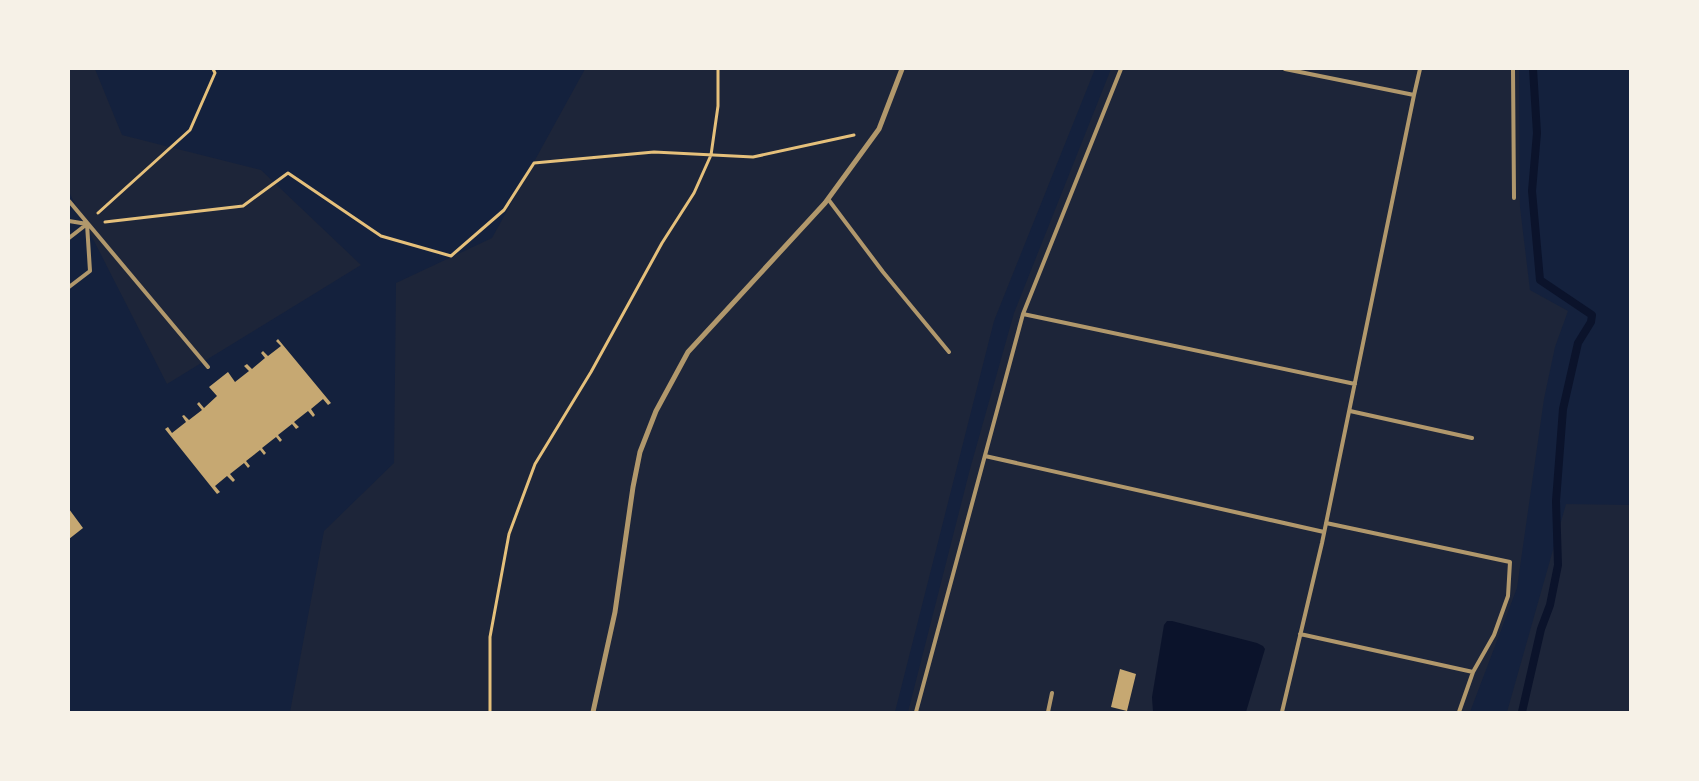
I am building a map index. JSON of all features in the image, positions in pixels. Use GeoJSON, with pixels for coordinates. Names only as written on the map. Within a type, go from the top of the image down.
{"type":"FeatureCollection","features":[{"type":"Feature","properties":{"kind":"street"},"geometry":{"type":"LineString","coordinates":[[593,712],[615,612],[633,487],[640,452],[656,411],[688,352],[828,199],[879,129],[902,69]]}},
{"type":"Feature","properties":{"kind":"lane"},"geometry":{"type":"LineString","coordinates":[[916,712],[1023,314],[1121,69]]}},
{"type":"Feature","properties":{"kind":"lane"},"geometry":{"type":"LineString","coordinates":[[1285,69],[1414,95]]}},
{"type":"Feature","properties":{"kind":"lane"},"geometry":{"type":"LineString","coordinates":[[1282,712],[1326,523],[1420,69]]}},
{"type":"Feature","properties":{"kind":"lane"},"geometry":{"type":"LineString","coordinates":[[1513,69],[1514,198]]}},
{"type":"Feature","properties":{"kind":"lane"},"geometry":{"type":"LineString","coordinates":[[828,199],[883,272],[949,352]]}},
{"type":"Feature","properties":{"kind":"lane"},"geometry":{"type":"LineString","coordinates":[[69,201],[208,367]]}},
{"type":"Feature","properties":{"kind":"lane"},"geometry":{"type":"LineString","coordinates":[[69,221],[87,224]]}},
{"type":"Feature","properties":{"kind":"lane"},"geometry":{"type":"LineString","coordinates":[[69,238],[87,224]]}},
{"type":"Feature","properties":{"kind":"lane"},"geometry":{"type":"LineString","coordinates":[[69,287],[90,271],[87,224]]}},
{"type":"Feature","properties":{"kind":"lane"},"geometry":{"type":"LineString","coordinates":[[1023,314],[1355,384]]}},
{"type":"Feature","properties":{"kind":"lane"},"geometry":{"type":"LineString","coordinates":[[1350,411],[1472,438]]}},
{"type":"Feature","properties":{"kind":"lane"},"geometry":{"type":"LineString","coordinates":[[985,456],[1324,532]]}},
{"type":"Feature","properties":{"kind":"lane"},"geometry":{"type":"LineString","coordinates":[[1326,523],[1510,562],[1508,596],[1494,635],[1472,672],[1459,712]]}},
{"type":"Feature","properties":{"kind":"lane"},"geometry":{"type":"LineString","coordinates":[[1300,634],[1472,672]]}},
{"type":"Feature","properties":{"kind":"lane"},"geometry":{"type":"LineString","coordinates":[[1048,712],[1052,693]]}},
{"type":"Feature","properties":{"kind":"path"},"geometry":{"type":"LineString","coordinates":[[87,224],[190,130],[215,73],[213,69]]}},
{"type":"Feature","properties":{"kind":"path"},"geometry":{"type":"LineString","coordinates":[[490,712],[490,637],[509,534],[535,464],[591,372],[662,243],[694,193],[711,155],[718,106],[718,69]]}},
{"type":"Feature","properties":{"kind":"path"},"geometry":{"type":"LineString","coordinates":[[87,224],[243,206],[288,173],[381,236],[451,256],[504,210],[534,163],[654,152],[753,157],[879,129]]}},
{"type":"Feature","properties":{"kind":"shaded area"},"geometry":{"type":"Polygon","coordinates":[[[69,69],[95,69],[122,135],[261,170],[361,265],[167,384],[69,192],[69,69]]]}},
{"type":"Feature","properties":{"kind":"shaded area"},"geometry":{"type":"Polygon","coordinates":[[[585,69],[1095,69],[994,321],[895,712],[290,712],[324,531],[394,463],[396,283],[492,238],[585,69]]]}},
{"type":"Feature","properties":{"kind":"shaded area"},"geometry":{"type":"Polygon","coordinates":[[[1111,69],[1519,69],[1520,207],[1530,290],[1568,311],[1555,347],[1544,399],[1517,588],[1470,712],[908,712],[970,469],[1014,313],[1111,69]]]}},
{"type":"Feature","properties":{"kind":"shaded area"},"geometry":{"type":"Polygon","coordinates":[[[1566,504],[1630,505],[1630,712],[1507,712],[1566,504]]]}},
{"type":"Feature","properties":{"kind":"shaded area"},"geometry":{"type":"Polygon","coordinates":[[[1167,621],[1263,646],[1265,649],[1246,712],[1153,712],[1152,697],[1164,625],[1167,621]]]}},
{"type":"Feature","properties":{"kind":"building"},"geometry":{"type":"Polygon","coordinates":[[[278,339],[331,403],[328,405],[323,399],[311,409],[315,415],[313,417],[308,411],[294,422],[299,427],[296,429],[292,424],[278,435],[282,440],[280,442],[276,437],[262,448],[266,453],[264,455],[260,450],[246,461],[250,466],[248,468],[244,463],[230,474],[235,480],[233,482],[227,476],[215,486],[220,492],[217,494],[165,429],[168,427],[172,433],[186,422],[182,416],[184,415],[189,420],[202,410],[197,404],[199,402],[204,408],[217,396],[209,387],[228,372],[235,382],[249,371],[244,366],[247,364],[252,369],[265,358],[261,353],[263,351],[268,356],[281,346],[276,341],[278,339]]]}},
{"type":"Feature","properties":{"kind":"building"},"geometry":{"type":"Polygon","coordinates":[[[69,509],[83,528],[69,539],[69,509]]]}},
{"type":"Feature","properties":{"kind":"building"},"geometry":{"type":"Polygon","coordinates":[[[1120,669],[1136,674],[1127,711],[1111,707],[1120,669]]]}},
{"type":"Feature","properties":{"kind":"waterway"},"geometry":{"type":"LineString","coordinates":[[1522,712],[1541,629],[1550,605],[1558,565],[1556,501],[1563,409],[1578,343],[1591,322],[1592,315],[1540,280],[1532,191],[1537,133],[1533,69]]}}]}
